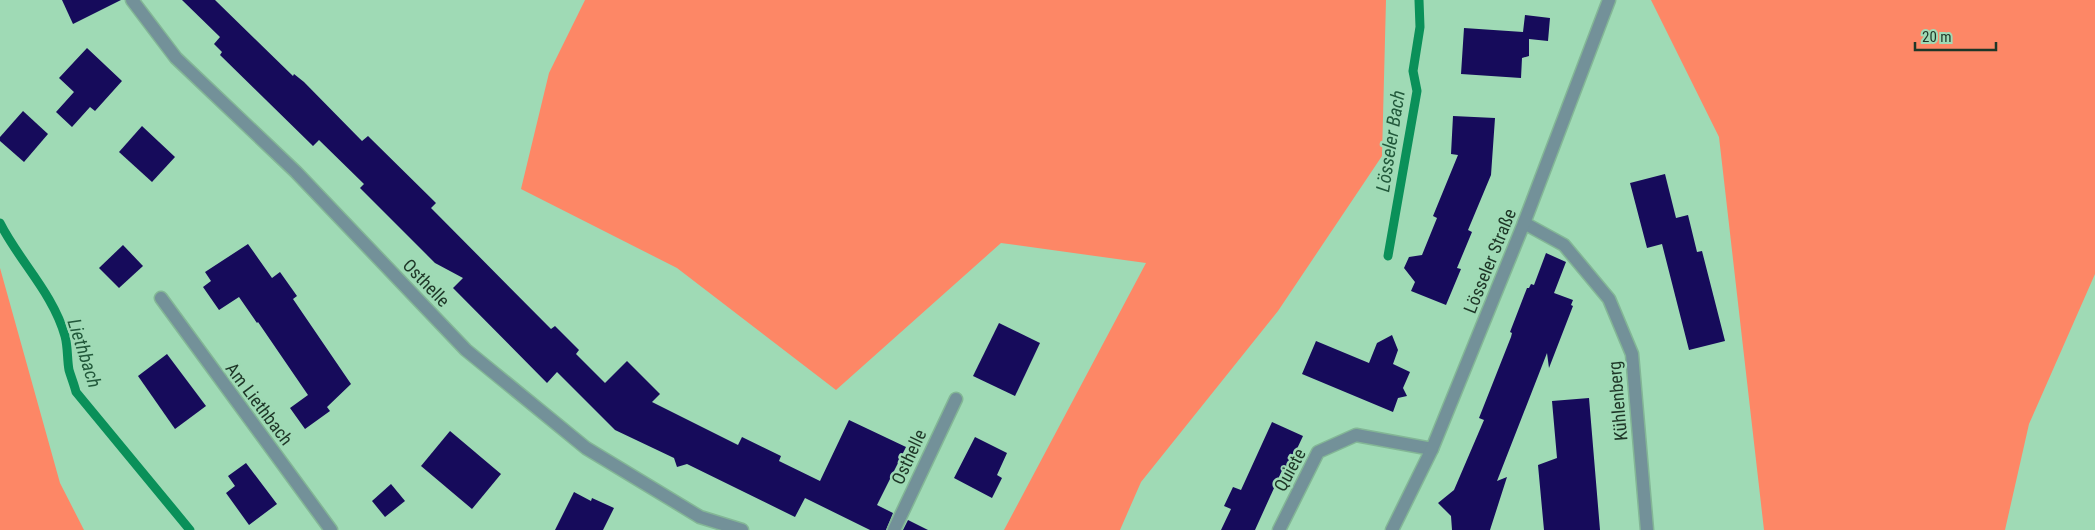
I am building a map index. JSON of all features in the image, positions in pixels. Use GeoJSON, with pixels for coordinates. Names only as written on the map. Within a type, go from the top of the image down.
{"type":"FeatureCollection","features":[{"type":"Feature","properties":{"kind":"street","name":"Osthelle"},"geometry":{"type":"LineString","coordinates":[[132,0],[176,58],[296,172],[466,350],[586,448],[700,517],[742,530]]}},
{"type":"Feature","properties":{"kind":"street","name":"Lösseler Straße"},"geometry":{"type":"LineString","coordinates":[[1392,530],[1432,449],[1524,224],[1609,0]]}},
{"type":"Feature","properties":{"kind":"street","name":"Kühlenberg"},"geometry":{"type":"LineString","coordinates":[[1524,224],[1564,245],[1570,252],[1609,299],[1632,354],[1647,530]]}},
{"type":"Feature","properties":{"kind":"street","name":"Am Liethbach"},"geometry":{"type":"LineString","coordinates":[[161,298],[330,530]]}},
{"type":"Feature","properties":{"kind":"street","name":"Osthelle"},"geometry":{"type":"LineString","coordinates":[[894,530],[956,399]]}},
{"type":"Feature","properties":{"kind":"street","name":"Quiete"},"geometry":{"type":"LineString","coordinates":[[1279,530],[1318,452],[1356,435],[1432,449]]}},
{"type":"Feature","properties":{"kind":"shaded area"},"geometry":{"type":"Polygon","coordinates":[[[585,0],[1386,0],[1382,156],[1278,311],[1141,482],[1120,530],[1004,530],[1146,263],[1001,243],[836,390],[677,268],[521,189],[549,73],[585,0]]]}},
{"type":"Feature","properties":{"kind":"shaded area"},"geometry":{"type":"Polygon","coordinates":[[[1651,0],[2095,0],[2095,274],[2029,424],[2005,530],[1764,530],[1719,137],[1651,0]]]}},
{"type":"Feature","properties":{"kind":"shaded area"},"geometry":{"type":"Polygon","coordinates":[[[0,268],[60,483],[84,530],[0,530],[0,268]]]}},
{"type":"Feature","properties":{"kind":"building"},"geometry":{"type":"Polygon","coordinates":[[[62,0],[121,0],[73,24],[62,0]]]}},
{"type":"Feature","properties":{"kind":"building"},"geometry":{"type":"Polygon","coordinates":[[[182,0],[215,0],[293,76],[294,74],[304,82],[362,141],[368,136],[436,203],[431,208],[551,329],[555,326],[579,350],[576,354],[605,383],[627,361],[660,394],[652,402],[738,445],[742,437],[781,456],[779,461],[820,481],[849,420],[906,447],[877,505],[893,513],[886,530],[870,530],[805,498],[795,517],[687,464],[677,467],[674,458],[615,430],[557,372],[547,383],[453,288],[463,278],[435,263],[360,188],[364,184],[319,140],[313,146],[220,55],[222,52],[214,44],[220,37],[182,0]]]}},
{"type":"Feature","properties":{"kind":"building"},"geometry":{"type":"Polygon","coordinates":[[[1525,15],[1550,18],[1548,41],[1529,39],[1529,56],[1522,58],[1521,78],[1461,74],[1464,28],[1523,32],[1525,15]]]}},
{"type":"Feature","properties":{"kind":"building"},"geometry":{"type":"Polygon","coordinates":[[[87,48],[122,81],[95,111],[90,107],[72,127],[56,112],[74,92],[59,78],[87,48]]]}},
{"type":"Feature","properties":{"kind":"building"},"geometry":{"type":"Polygon","coordinates":[[[23,111],[48,134],[24,162],[0,141],[0,137],[23,111]]]}},
{"type":"Feature","properties":{"kind":"building"},"geometry":{"type":"Polygon","coordinates":[[[1453,116],[1495,118],[1491,175],[1468,230],[1472,232],[1457,268],[1461,269],[1446,305],[1411,291],[1415,282],[1404,268],[1409,257],[1422,255],[1437,218],[1433,216],[1458,155],[1451,154],[1453,116]]]}},
{"type":"Feature","properties":{"kind":"building"},"geometry":{"type":"Polygon","coordinates":[[[142,126],[175,157],[152,182],[119,152],[142,126]]]}},
{"type":"Feature","properties":{"kind":"building"},"geometry":{"type":"Polygon","coordinates":[[[1665,174],[1676,218],[1688,215],[1697,252],[1702,251],[1725,341],[1689,350],[1662,244],[1647,248],[1630,183],[1665,174]]]}},
{"type":"Feature","properties":{"kind":"building"},"geometry":{"type":"Polygon","coordinates":[[[248,244],[272,278],[280,272],[297,296],[293,299],[351,384],[327,407],[330,411],[305,429],[290,408],[308,395],[258,322],[239,297],[219,310],[203,287],[211,281],[205,272],[248,244]]]}},
{"type":"Feature","properties":{"kind":"building"},"geometry":{"type":"Polygon","coordinates":[[[123,245],[143,266],[119,288],[99,268],[123,245]]]}},
{"type":"Feature","properties":{"kind":"building"},"geometry":{"type":"Polygon","coordinates":[[[1546,253],[1566,262],[1554,293],[1573,300],[1571,305],[1573,306],[1549,368],[1547,353],[1497,481],[1507,477],[1490,530],[1452,530],[1451,516],[1438,503],[1454,490],[1484,420],[1479,418],[1511,337],[1512,333],[1510,332],[1527,288],[1531,284],[1534,285],[1546,253]]]}},
{"type":"Feature","properties":{"kind":"building"},"geometry":{"type":"Polygon","coordinates":[[[999,323],[1040,343],[1015,396],[973,376],[999,323]]]}},
{"type":"Feature","properties":{"kind":"building"},"geometry":{"type":"Polygon","coordinates":[[[1392,335],[1398,350],[1393,364],[1410,372],[1403,388],[1407,396],[1398,398],[1393,412],[1302,374],[1316,341],[1369,363],[1377,343],[1392,335]]]}},
{"type":"Feature","properties":{"kind":"building"},"geometry":{"type":"Polygon","coordinates":[[[167,354],[206,406],[175,429],[138,376],[167,354]]]}},
{"type":"Feature","properties":{"kind":"building"},"geometry":{"type":"Polygon","coordinates":[[[1589,398],[1600,530],[1544,530],[1538,465],[1557,458],[1552,401],[1589,398]]]}},
{"type":"Feature","properties":{"kind":"building"},"geometry":{"type":"Polygon","coordinates":[[[1272,422],[1303,436],[1288,468],[1284,466],[1255,530],[1221,530],[1231,509],[1224,506],[1233,487],[1241,490],[1272,422]]]}},
{"type":"Feature","properties":{"kind":"building"},"geometry":{"type":"Polygon","coordinates":[[[450,431],[501,474],[472,509],[421,466],[450,431]]]}},
{"type":"Feature","properties":{"kind":"building"},"geometry":{"type":"Polygon","coordinates":[[[975,437],[1007,453],[997,475],[1002,478],[992,498],[954,478],[975,437]]]}},
{"type":"Feature","properties":{"kind":"building"},"geometry":{"type":"Polygon","coordinates":[[[246,463],[277,504],[249,525],[226,493],[235,486],[228,476],[246,463]]]}},
{"type":"Feature","properties":{"kind":"building"},"geometry":{"type":"Polygon","coordinates":[[[391,484],[405,501],[385,517],[372,501],[391,484]]]}},
{"type":"Feature","properties":{"kind":"building"},"geometry":{"type":"Polygon","coordinates":[[[574,492],[591,501],[592,498],[614,508],[603,530],[555,530],[574,492]]]}},
{"type":"Feature","properties":{"kind":"building"},"geometry":{"type":"Polygon","coordinates":[[[908,520],[928,530],[903,530],[908,520]]]}},
{"type":"Feature","properties":{"kind":"waterway","name":"Lösseler Bach"},"geometry":{"type":"LineString","coordinates":[[1388,256],[1417,91],[1413,71],[1420,27],[1419,0]]}},
{"type":"Feature","properties":{"kind":"waterway","name":"Liethbach"},"geometry":{"type":"LineString","coordinates":[[0,223],[16,251],[44,291],[60,320],[66,340],[69,370],[76,392],[190,530]]}}]}
